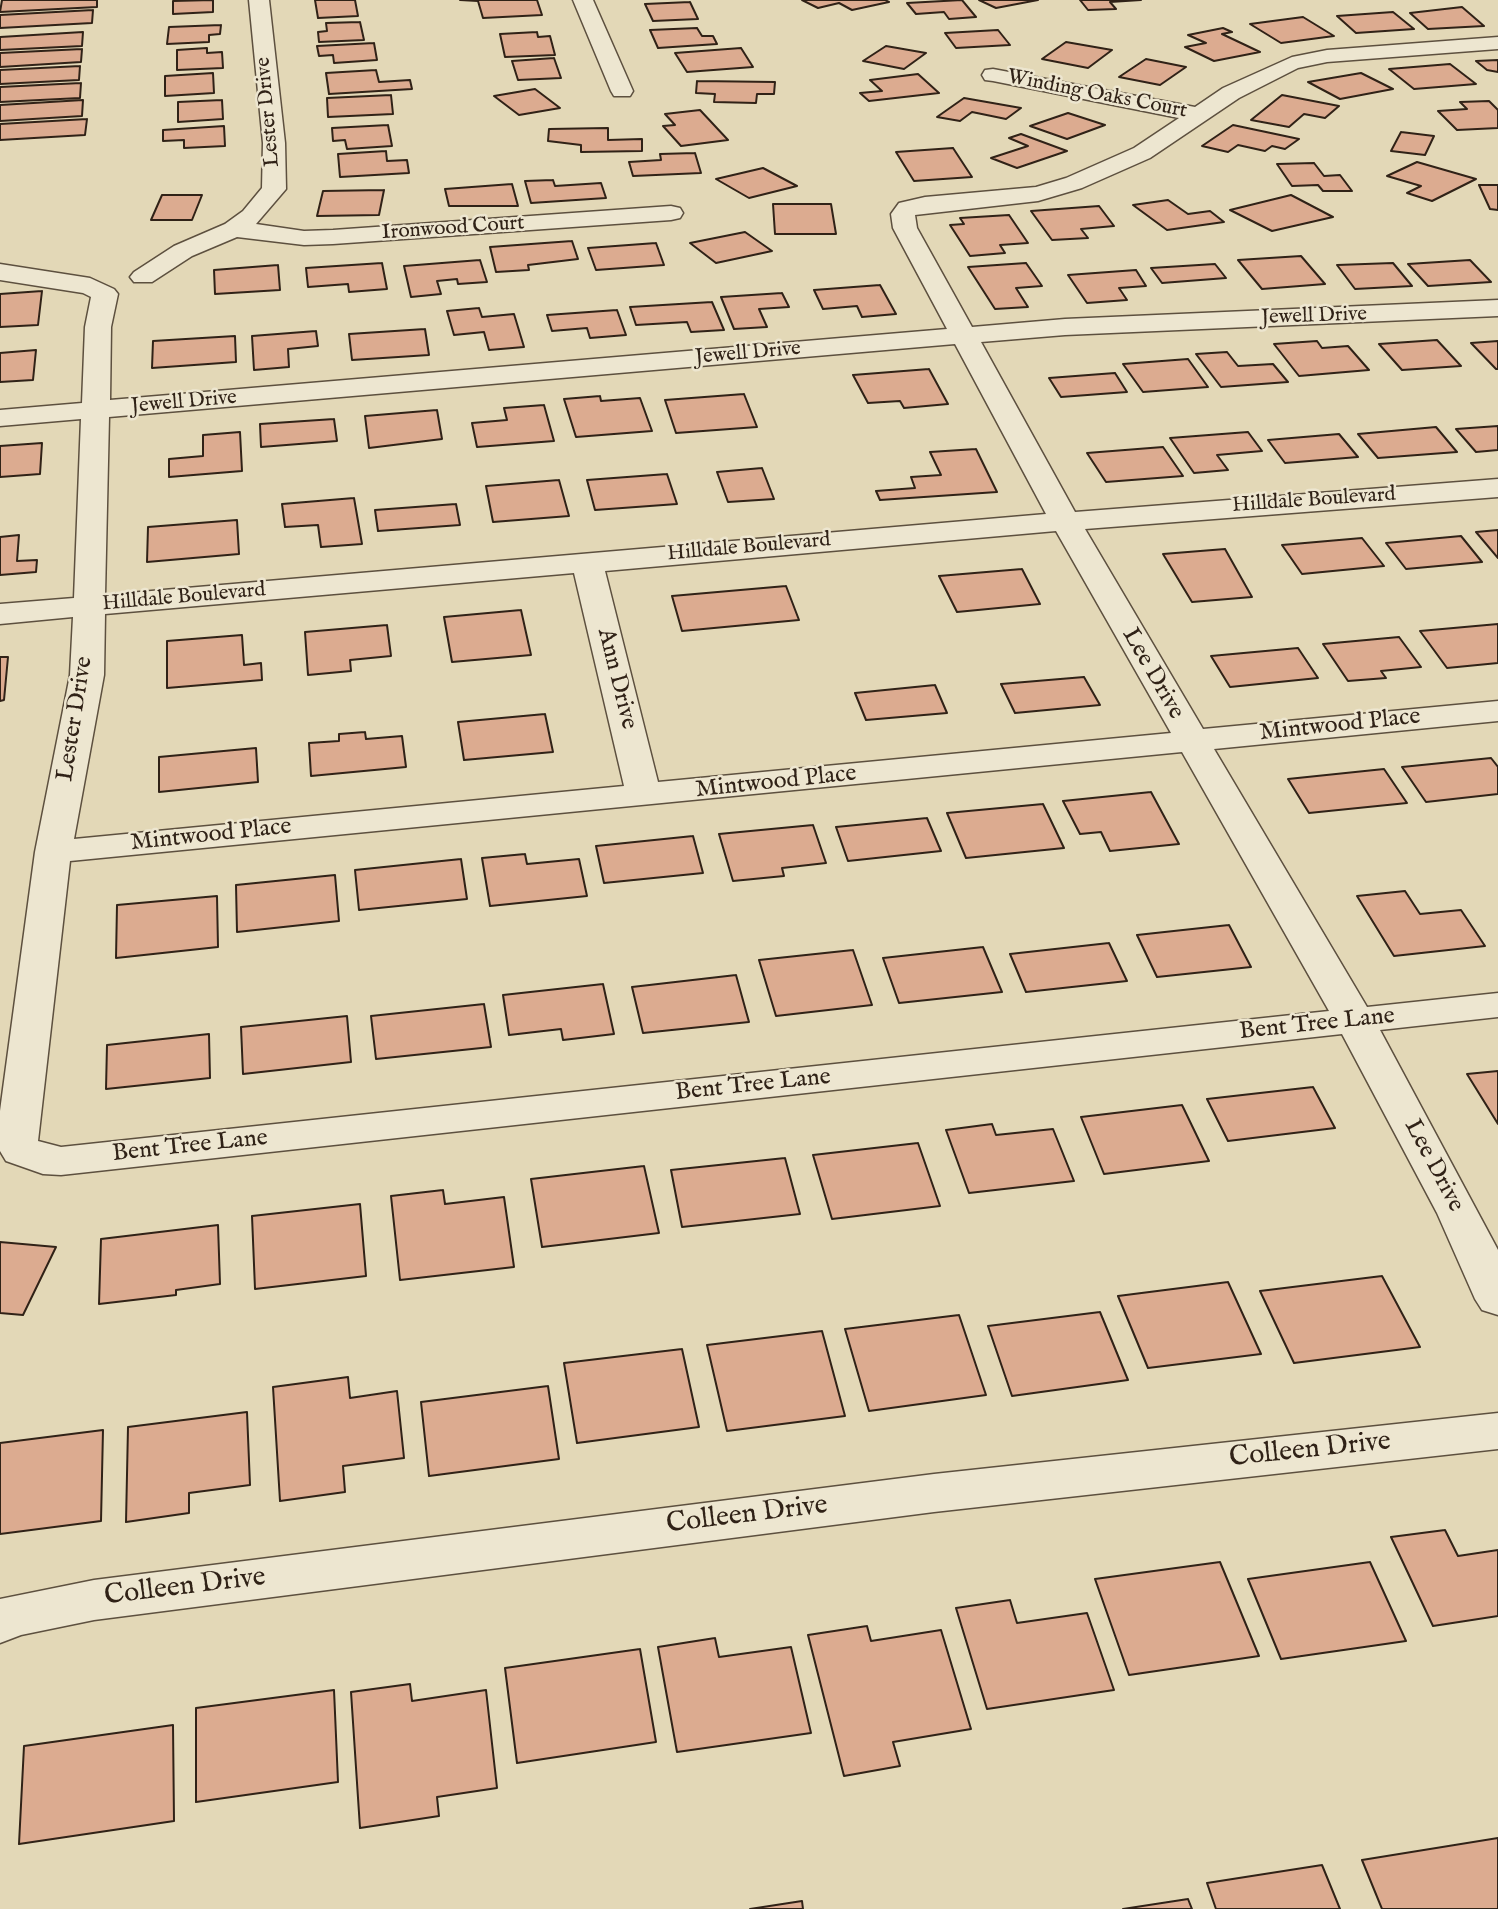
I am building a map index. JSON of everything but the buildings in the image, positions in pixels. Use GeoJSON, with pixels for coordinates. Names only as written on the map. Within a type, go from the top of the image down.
{"type":"FeatureCollection","features":[{"type":"Feature","properties":{"kind":"street","name":"Lester Drive"},"geometry":{"type":"LineString","coordinates":[[143,278],[184,251],[234,229],[259,209],[274,189],[274,143],[259,0]]}},
{"type":"Feature","properties":{"kind":"street"},"geometry":{"type":"LineString","coordinates":[[583,0],[622,91]]}},
{"type":"Feature","properties":{"kind":"street"},"geometry":{"type":"LineString","coordinates":[[1200,115],[1231,93],[1292,63],[1326,56],[1498,43]]}},
{"type":"Feature","properties":{"kind":"street","name":"Winding Oaks Court"},"geometry":{"type":"LineString","coordinates":[[993,75],[1200,115]]}},
{"type":"Feature","properties":{"kind":"street","name":"Lee Drive"},"geometry":{"type":"LineString","coordinates":[[1200,115],[1142,153],[1087,177],[1038,194],[925,204],[908,208],[903,214],[905,228],[1065,521],[1355,1021],[1459,1213],[1498,1299]]}},
{"type":"Feature","properties":{"kind":"street","name":"Ironwood Court"},"geometry":{"type":"LineString","coordinates":[[234,229],[304,238],[333,237],[671,213]]}},
{"type":"Feature","properties":{"kind":"street","name":"Lester Drive"},"geometry":{"type":"LineString","coordinates":[[0,272],[90,286],[105,294],[98,327],[87,675],[53,852],[17,1141]]}},
{"type":"Feature","properties":{"kind":"street","name":"Jewell Drive"},"geometry":{"type":"LineString","coordinates":[[0,418],[1065,327],[1498,308]]}},
{"type":"Feature","properties":{"kind":"street","name":"Hilldale Boulevard"},"geometry":{"type":"LineString","coordinates":[[0,614],[1065,521],[1498,488]]}},
{"type":"Feature","properties":{"kind":"street","name":"Ann Drive"},"geometry":{"type":"LineString","coordinates":[[587,562],[644,796]]}},
{"type":"Feature","properties":{"kind":"street","name":"Mintwood Place"},"geometry":{"type":"LineString","coordinates":[[53,852],[1498,711]]}},
{"type":"Feature","properties":{"kind":"street","name":"Bent Tree Lane"},"geometry":{"type":"LineString","coordinates":[[17,1141],[21,1151],[43,1160],[61,1161],[1498,1005]]}},
{"type":"Feature","properties":{"kind":"street","name":"Colleen Drive"},"geometry":{"type":"LineString","coordinates":[[0,1622],[9,1617],[94,1600],[934,1493],[1498,1430]]}}]}
